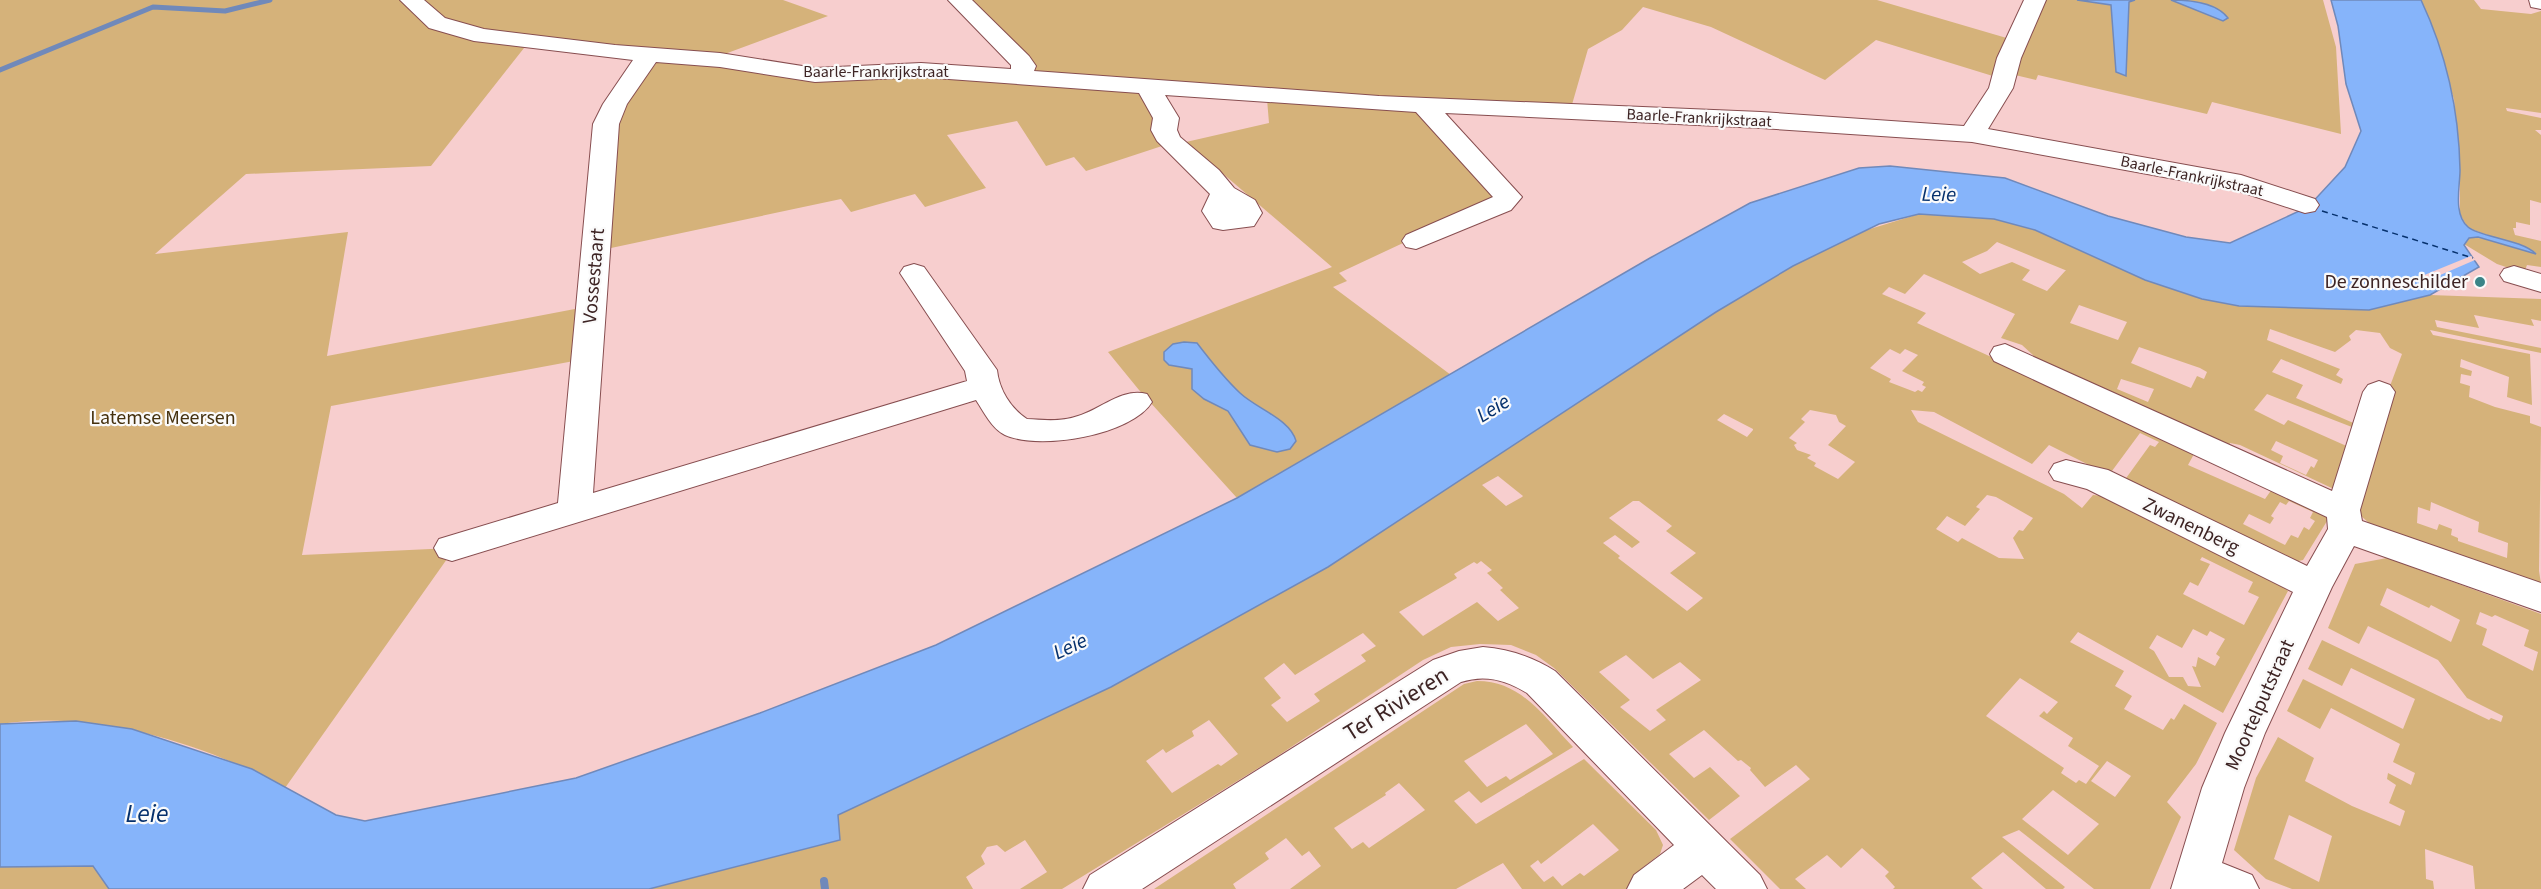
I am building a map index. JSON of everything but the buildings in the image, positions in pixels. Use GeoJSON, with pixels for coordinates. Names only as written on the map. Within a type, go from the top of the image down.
{"type":"FeatureCollection","features":[{"type":"Feature","properties":{"kind":"street","name":"Baarle-Frankrijkstraat"},"geometry":{"type":"LineString","coordinates":[[411,0],[428,17],[463,32],[500,39],[720,60],[815,75],[911,70],[1424,106],[1761,120],[1972,134],[2241,183],[2305,205]]}},
{"type":"Feature","properties":{"kind":"street"},"geometry":{"type":"LineString","coordinates":[[959,0],[1021,61],[1024,66],[1020,76]]}},
{"type":"Feature","properties":{"kind":"street"},"geometry":{"type":"LineString","coordinates":[[1972,134],[2001,88],[2009,58],[2035,0]]}},
{"type":"Feature","properties":{"kind":"street","name":"Vossestaart"},"geometry":{"type":"LineString","coordinates":[[575,510],[606,124],[615,104],[649,55]]}},
{"type":"Feature","properties":{"kind":"street"},"geometry":{"type":"LineString","coordinates":[[1147,85],[1166,118],[1164,130],[1170,141],[1210,176],[1224,194]]}},
{"type":"Feature","properties":{"kind":"street"},"geometry":{"type":"LineString","coordinates":[[1416,241],[1501,204],[1508,197],[1424,106]]}},
{"type":"Feature","properties":{"kind":"street"},"geometry":{"type":"LineString","coordinates":[[914,273],[981,370],[983,387],[1010,423],[1016,427],[1030,430],[1083,429],[1136,402]]}},
{"type":"Feature","properties":{"kind":"street"},"geometry":{"type":"LineString","coordinates":[[2514,274],[2541,283]]}},
{"type":"Feature","properties":{"kind":"street"},"geometry":{"type":"LineString","coordinates":[[2005,354],[2345,519],[2541,598]]}},
{"type":"Feature","properties":{"kind":"street"},"geometry":{"type":"LineString","coordinates":[[452,548],[983,387]]}},
{"type":"Feature","properties":{"kind":"street","name":"Moortelputstraat"},"geometry":{"type":"LineString","coordinates":[[2195,881],[2231,766],[2345,519],[2379,392]]}},
{"type":"Feature","properties":{"kind":"street","name":"Zwanenberg"},"geometry":{"type":"LineString","coordinates":[[2066,472],[2096,479],[2314,586]]}},
{"type":"Feature","properties":{"kind":"street","name":"Ter Rivieren"},"geometry":{"type":"LineString","coordinates":[[1105,889],[1447,671],[1472,663],[1501,664],[1517,668],[1541,682],[1705,847],[1732,886]]}},
{"type":"Feature","properties":{"kind":"street"},"geometry":{"type":"LineString","coordinates":[[1649,889],[1705,847]]}},
{"type":"Feature","properties":{"kind":"street"},"geometry":{"type":"LineString","coordinates":[[2195,881],[2236,889]]}},
{"type":"Feature","properties":{"kind":"green space","name":"Latemse Meersen"},"geometry":{"type":"Polygon","coordinates":[[[0,0],[783,0],[828,16],[722,55],[528,43],[431,166],[246,174],[155,254],[348,232],[327,356],[580,308],[574,361],[331,406],[302,555],[452,548],[447,559],[285,788],[220,757],[147,734],[72,721],[0,724],[0,0]]]}},
{"type":"Feature","properties":{"kind":"green space"},"geometry":{"type":"Polygon","coordinates":[[[949,0],[1877,0],[2010,39],[1996,77],[1876,40],[1825,80],[1711,27],[1643,7],[1622,30],[1588,49],[1571,108],[1021,74],[949,0]]]}},
{"type":"Feature","properties":{"kind":"green space"},"geometry":{"type":"Polygon","coordinates":[[[2040,0],[2323,0],[2336,47],[2341,134],[2212,102],[2207,114],[2038,75],[2036,80],[2015,75],[2040,0]]]}},
{"type":"Feature","properties":{"kind":"green space"},"geometry":{"type":"Polygon","coordinates":[[[2421,0],[2474,0],[2481,9],[2531,14],[2541,11],[2541,113],[2506,108],[2507,111],[2541,118],[2541,130],[2535,130],[2541,135],[2541,203],[2530,200],[2530,225],[2516,222],[2516,228],[2513,228],[2515,235],[2541,241],[2541,267],[2527,265],[2524,273],[2497,264],[2464,244],[2468,238],[2477,238],[2535,252],[2468,228],[2460,214],[2460,169],[2454,99],[2421,0]]]}},
{"type":"Feature","properties":{"kind":"green space"},"geometry":{"type":"Polygon","coordinates":[[[658,61],[1137,89],[1157,115],[1162,146],[1086,171],[1074,157],[1046,166],[1017,121],[947,135],[986,188],[925,207],[915,194],[851,212],[841,199],[611,248],[612,157],[618,113],[658,61]]]}},
{"type":"Feature","properties":{"kind":"green space"},"geometry":{"type":"Polygon","coordinates":[[[1267,99],[1421,111],[1496,196],[1480,207],[1339,273],[1347,281],[1333,287],[1451,375],[1237,498],[1139,390],[1108,352],[1332,267],[1186,142],[1269,123],[1267,99]]]}},
{"type":"Feature","properties":{"kind":"green space"},"geometry":{"type":"Polygon","coordinates":[[[1919,214],[1994,219],[2035,230],[2145,280],[2202,299],[2239,306],[2369,310],[2430,295],[2541,299],[2541,321],[2531,319],[2534,326],[2474,315],[2479,328],[2435,320],[2437,327],[2541,348],[2541,353],[2430,330],[2433,335],[2530,354],[2532,405],[2507,397],[2509,377],[2461,359],[2460,367],[2472,371],[2471,376],[2461,374],[2460,383],[2470,386],[2469,397],[2495,407],[2530,416],[2530,423],[2541,427],[2539,571],[2541,584],[2369,523],[2360,515],[2360,505],[2387,394],[2402,354],[2390,348],[2380,333],[2356,330],[2349,336],[2351,340],[2335,352],[2270,329],[2267,340],[2340,369],[2336,375],[2343,379],[2341,384],[2281,359],[2272,372],[2303,385],[2296,398],[2358,425],[2357,429],[2267,394],[2254,410],[2284,425],[2288,420],[2351,448],[2338,491],[2240,445],[2230,443],[2228,447],[2047,368],[2022,345],[2001,338],[2015,314],[1924,274],[1905,294],[1889,287],[1882,294],[1926,313],[1917,323],[2332,513],[2303,560],[2290,563],[2124,481],[2150,445],[2155,447],[2159,442],[2140,433],[2109,475],[2049,445],[2032,464],[1934,412],[1911,410],[1918,422],[2064,494],[2082,508],[2093,495],[2113,497],[2276,579],[2288,591],[2223,713],[2078,632],[2070,642],[2124,671],[2115,686],[2132,696],[2124,709],[2163,730],[2171,718],[2174,720],[2184,704],[2217,723],[2196,764],[2167,802],[2181,817],[2150,889],[2094,889],[2019,830],[2002,837],[2065,887],[2063,889],[2046,889],[2003,852],[1971,878],[1983,889],[1893,889],[1895,887],[1885,876],[1889,872],[1862,848],[1841,868],[1827,855],[1795,879],[1806,889],[1780,889],[1730,839],[1810,779],[1796,765],[1765,787],[1750,770],[1751,768],[1741,760],[1738,761],[1704,730],[1669,754],[1694,778],[1710,767],[1740,796],[1709,820],[1554,668],[1536,655],[1511,645],[1480,644],[1451,647],[1423,660],[1273,759],[1062,889],[1020,889],[1047,872],[1025,840],[1005,852],[997,845],[987,847],[981,856],[985,864],[966,877],[973,889],[649,889],[840,840],[838,815],[1111,687],[1328,567],[1716,312],[1793,266],[1857,233],[1919,214]],[[1997,242],[1987,251],[1962,262],[1980,274],[2012,262],[2030,270],[2022,280],[2047,291],[2066,270],[1997,242]],[[2079,305],[2070,323],[2118,340],[2127,322],[2079,305]],[[2139,347],[2131,363],[2191,388],[2197,376],[2204,379],[2207,372],[2200,368],[2139,347]],[[1890,349],[1870,368],[1891,379],[1889,382],[1915,392],[1918,390],[1922,392],[1926,387],[1922,385],[1924,382],[1902,371],[1918,355],[1905,349],[1900,354],[1890,349]],[[2121,379],[2117,389],[2148,402],[2154,389],[2121,379]],[[1810,410],[1801,419],[1805,422],[1789,438],[1797,443],[1794,445],[1797,450],[1811,455],[1807,458],[1816,463],[1814,466],[1838,479],[1855,462],[1828,445],[1846,426],[1839,422],[1836,415],[1810,410]],[[1724,414],[1717,420],[1747,437],[1753,430],[1724,414]],[[2276,441],[2271,450],[2283,456],[2280,463],[2306,475],[2311,466],[2314,468],[2318,460],[2276,441]],[[2194,454],[2188,465],[2265,499],[2272,489],[2194,454]],[[1498,476],[1482,485],[1506,506],[1523,496],[1498,476]],[[1987,495],[1976,507],[1980,509],[1965,526],[1947,516],[1936,529],[1958,542],[1962,538],[1999,558],[2024,559],[2013,538],[2019,530],[2023,531],[2033,518],[1996,497],[1987,495]],[[1633,501],[1609,518],[1640,542],[1632,548],[1615,535],[1603,543],[1620,556],[1618,558],[1687,611],[1703,598],[1670,573],[1696,553],[1666,531],[1672,526],[1639,501],[1633,501]],[[2289,501],[2286,505],[2280,502],[2271,516],[2274,518],[2270,524],[2249,514],[2243,524],[2285,545],[2291,535],[2298,538],[2304,527],[2309,530],[2315,521],[2310,518],[2313,512],[2289,501]],[[2431,502],[2430,511],[2418,507],[2417,523],[2437,530],[2439,524],[2452,529],[2451,535],[2458,538],[2458,541],[2507,558],[2508,543],[2478,532],[2479,522],[2431,502]],[[2202,557],[2200,560],[2210,564],[2198,586],[2190,582],[2183,594],[2244,625],[2259,597],[2248,592],[2253,582],[2202,557]],[[1481,561],[1477,564],[1474,562],[1454,574],[1457,578],[1399,612],[1423,636],[1477,602],[1498,621],[1519,608],[1500,590],[1503,588],[1487,573],[1492,570],[1481,561]],[[2193,629],[2182,648],[2157,635],[2149,648],[2154,651],[2169,677],[2183,677],[2188,686],[2201,687],[2192,666],[2196,667],[2198,657],[2215,666],[2220,657],[2216,654],[2225,639],[2210,631],[2207,636],[2193,629]],[[1363,633],[1295,675],[1284,663],[1264,678],[1281,698],[1271,705],[1287,722],[1320,701],[1314,694],[1366,661],[1361,655],[1376,646],[1363,633]],[[1626,655],[1599,672],[1630,700],[1620,707],[1650,731],[1666,720],[1656,710],[1701,680],[1680,662],[1653,679],[1626,655]],[[2020,678],[1986,716],[2064,768],[2061,773],[2076,783],[2079,780],[2086,784],[2099,766],[2068,746],[2073,738],[2039,716],[2044,711],[2047,714],[2058,702],[2020,678]],[[1209,720],[1192,731],[1194,736],[1166,753],[1163,749],[1146,761],[1172,793],[1238,754],[1209,720]],[[2107,761],[2091,781],[2115,797],[2131,776],[2107,761]],[[2053,790],[2022,819],[2068,855],[2099,824],[2053,790]]]}},
{"type":"Feature","properties":{"kind":"green space"},"geometry":{"type":"Polygon","coordinates":[[[2387,558],[2541,614],[2541,889],[2475,889],[2473,866],[2425,849],[2426,879],[2433,881],[2434,889],[2292,889],[2266,879],[2234,850],[2256,778],[2278,737],[2314,758],[2305,781],[2352,806],[2400,826],[2405,811],[2389,803],[2396,785],[2387,779],[2388,773],[2411,785],[2415,773],[2393,762],[2400,744],[2331,708],[2320,729],[2287,711],[2303,679],[2403,729],[2415,699],[2351,668],[2342,686],[2308,669],[2322,640],[2489,720],[2491,718],[2501,722],[2503,716],[2467,698],[2438,660],[2368,626],[2359,644],[2328,628],[2355,564],[2387,558]],[[2387,588],[2380,605],[2451,642],[2460,620],[2431,605],[2429,608],[2387,588]],[[2480,612],[2476,624],[2487,629],[2482,645],[2533,671],[2538,652],[2524,646],[2529,630],[2495,615],[2492,617],[2480,612]],[[2289,815],[2274,859],[2319,882],[2332,836],[2289,815]]]}},
{"type":"Feature","properties":{"kind":"green space"},"geometry":{"type":"Polygon","coordinates":[[[1477,681],[1493,683],[1520,694],[1542,713],[1573,747],[1481,803],[1469,791],[1454,801],[1476,824],[1584,759],[1656,830],[1663,845],[1660,854],[1641,869],[1626,889],[1522,889],[1503,863],[1456,889],[1290,889],[1321,866],[1309,851],[1302,856],[1286,838],[1265,853],[1269,859],[1233,884],[1236,889],[1154,889],[1464,684],[1477,681]],[[1526,724],[1464,761],[1487,787],[1506,776],[1510,780],[1553,754],[1526,724]],[[1399,783],[1385,793],[1386,795],[1334,828],[1352,849],[1363,842],[1369,848],[1425,810],[1399,783]],[[1593,824],[1541,864],[1538,860],[1530,866],[1544,882],[1553,876],[1562,886],[1580,873],[1584,876],[1619,850],[1593,824]]]}},
{"type":"Feature","properties":{"kind":"green space"},"geometry":{"type":"Polygon","coordinates":[[[93,866],[109,889],[0,889],[0,867],[93,866]]]}},
{"type":"Feature","properties":{"kind":"water"},"geometry":{"type":"Polygon","coordinates":[[[2077,0],[2135,0],[2129,2],[2126,76],[2116,72],[2111,5],[2077,0]]]}},
{"type":"Feature","properties":{"kind":"water"},"geometry":{"type":"Polygon","coordinates":[[[2171,0],[2194,1],[2210,5],[2228,18],[2223,21],[2171,0]]]}},
{"type":"Feature","properties":{"kind":"water","name":"Leie"},"geometry":{"type":"Polygon","coordinates":[[[2331,0],[2421,0],[2438,41],[2454,104],[2459,148],[2459,208],[2463,222],[2473,230],[2521,245],[2536,254],[2478,237],[2469,238],[2464,245],[2479,267],[2430,295],[2369,310],[2239,306],[2202,299],[2145,280],[2035,230],[1994,219],[1919,214],[1879,224],[1793,266],[1716,312],[1328,567],[1111,687],[838,815],[840,840],[649,889],[109,889],[93,866],[0,867],[0,724],[76,721],[132,729],[252,769],[336,815],[365,821],[576,778],[760,713],[936,645],[1237,498],[1650,258],[1750,203],[1859,168],[1890,166],[2005,178],[2108,216],[2186,237],[2230,243],[2308,207],[2345,167],[2361,131],[2346,84],[2338,26],[2331,0]]]}},
{"type":"Feature","properties":{"kind":"water"},"geometry":{"type":"Polygon","coordinates":[[[1197,343],[1223,376],[1240,393],[1287,426],[1296,441],[1290,449],[1277,452],[1250,445],[1228,411],[1204,399],[1192,389],[1192,369],[1169,365],[1164,360],[1164,352],[1173,344],[1197,343]]]}},
{"type":"Feature","properties":{"kind":"pier"},"geometry":{"type":"Polygon","coordinates":[[[2471,256],[2480,263],[2475,260],[2424,282],[2417,278],[2471,256]]]}},
{"type":"Feature","properties":{"kind":"waterway"},"geometry":{"type":"LineString","coordinates":[[0,70],[153,7],[225,11],[270,0]]}},
{"type":"Feature","properties":{"kind":"waterway"},"geometry":{"type":"LineString","coordinates":[[824,881],[825,889]]}},
{"type":"Feature","properties":{"kind":"ferry route"},"geometry":{"type":"LineString","coordinates":[[2322,211],[2473,258]]}},
{"type":"Feature","properties":{"kind":"place","name":"De zonneschilder"},"geometry":{"type":"Point","coordinates":[2480,282]}}]}
